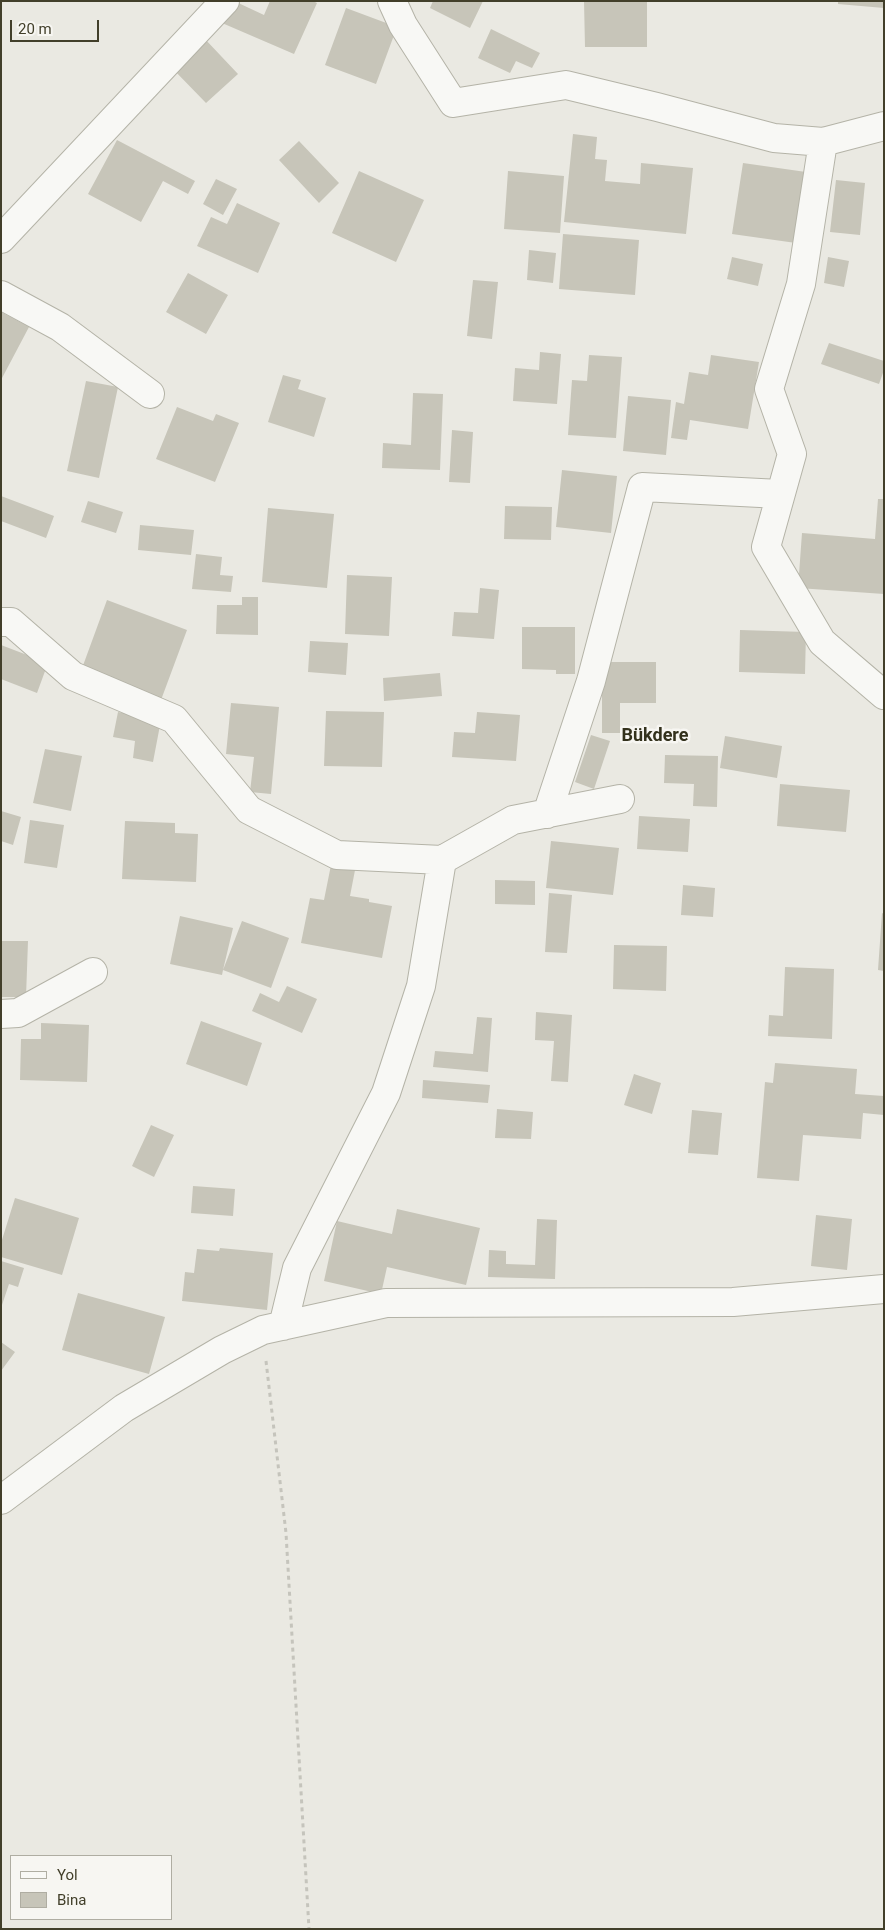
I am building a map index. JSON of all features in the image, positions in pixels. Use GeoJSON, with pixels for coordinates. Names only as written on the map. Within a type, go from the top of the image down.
{"type":"FeatureCollection","features":[{"type":"Feature","properties":{"kind":"street"},"geometry":{"type":"LineString","coordinates":[[1,239],[225,1]]}},
{"type":"Feature","properties":{"kind":"street"},"geometry":{"type":"LineString","coordinates":[[392,1],[403,25],[453,103],[566,85],[774,138],[824,142],[884,126]]}},
{"type":"Feature","properties":{"kind":"street"},"geometry":{"type":"LineString","coordinates":[[824,142],[801,284],[769,388],[792,454],[766,547],[822,642],[884,695]]}},
{"type":"Feature","properties":{"kind":"street"},"geometry":{"type":"LineString","coordinates":[[1,295],[60,327],[150,394]]}},
{"type":"Feature","properties":{"kind":"street"},"geometry":{"type":"LineString","coordinates":[[547,814],[591,681],[642,487],[780,494]]}},
{"type":"Feature","properties":{"kind":"street"},"geometry":{"type":"LineString","coordinates":[[1,622],[10,622],[73,676],[174,719],[249,810],[337,855],[442,860],[513,820],[620,799]]}},
{"type":"Feature","properties":{"kind":"street"},"geometry":{"type":"LineString","coordinates":[[273,1328],[297,1268],[386,1092],[420,986],[442,860]]}},
{"type":"Feature","properties":{"kind":"street"},"geometry":{"type":"LineString","coordinates":[[1,1014],[18,1013],[93,972]]}},
{"type":"Feature","properties":{"kind":"street"},"geometry":{"type":"LineString","coordinates":[[1,1500],[124,1408],[222,1350],[273,1328],[386,1302],[733,1302],[884,1288]]}},
{"type":"Feature","properties":{"kind":"path"},"geometry":{"type":"LineString","coordinates":[[273,1328],[309,1929]]}},
{"type":"Feature","properties":{"kind":"building"},"geometry":{"type":"Polygon","coordinates":[[[234,1],[264,15],[270,1],[313,1],[317,3],[294,54],[222,23],[234,1]]]}},
{"type":"Feature","properties":{"kind":"building"},"geometry":{"type":"Polygon","coordinates":[[[433,1],[483,1],[470,28],[430,8],[433,1]]]}},
{"type":"Feature","properties":{"kind":"building"},"geometry":{"type":"Polygon","coordinates":[[[584,1],[647,1],[647,47],[585,47],[584,1]]]}},
{"type":"Feature","properties":{"kind":"building"},"geometry":{"type":"Polygon","coordinates":[[[838,1],[884,1],[884,8],[838,4],[838,1]]]}},
{"type":"Feature","properties":{"kind":"building"},"geometry":{"type":"Polygon","coordinates":[[[346,8],[397,27],[376,84],[325,65],[346,8]]]}},
{"type":"Feature","properties":{"kind":"building"},"geometry":{"type":"Polygon","coordinates":[[[491,29],[540,53],[532,68],[516,61],[510,73],[478,58],[491,29]]]}},
{"type":"Feature","properties":{"kind":"building"},"geometry":{"type":"Polygon","coordinates":[[[204,38],[238,74],[206,103],[172,68],[204,38]]]}},
{"type":"Feature","properties":{"kind":"building"},"geometry":{"type":"Polygon","coordinates":[[[573,134],[597,137],[595,159],[607,160],[605,181],[640,184],[641,163],[693,168],[686,234],[564,222],[573,134]]]}},
{"type":"Feature","properties":{"kind":"building"},"geometry":{"type":"Polygon","coordinates":[[[117,140],[195,181],[188,194],[163,181],[141,222],[88,194],[117,140]]]}},
{"type":"Feature","properties":{"kind":"building"},"geometry":{"type":"Polygon","coordinates":[[[299,141],[339,183],[319,203],[279,160],[299,141]]]}},
{"type":"Feature","properties":{"kind":"building"},"geometry":{"type":"Polygon","coordinates":[[[743,163],[806,172],[796,243],[732,234],[743,163]]]}},
{"type":"Feature","properties":{"kind":"building"},"geometry":{"type":"Polygon","coordinates":[[[359,171],[424,200],[396,262],[332,233],[359,171]]]}},
{"type":"Feature","properties":{"kind":"building"},"geometry":{"type":"Polygon","coordinates":[[[508,171],[564,176],[560,233],[504,229],[508,171]]]}},
{"type":"Feature","properties":{"kind":"building"},"geometry":{"type":"Polygon","coordinates":[[[216,179],[237,189],[223,215],[203,204],[216,179]]]}},
{"type":"Feature","properties":{"kind":"building"},"geometry":{"type":"Polygon","coordinates":[[[836,180],[865,183],[860,235],[830,232],[836,180]]]}},
{"type":"Feature","properties":{"kind":"building"},"geometry":{"type":"Polygon","coordinates":[[[237,203],[280,223],[258,273],[197,246],[211,217],[227,224],[237,203]]]}},
{"type":"Feature","properties":{"kind":"building"},"geometry":{"type":"Polygon","coordinates":[[[563,234],[639,240],[635,295],[559,289],[563,234]]]}},
{"type":"Feature","properties":{"kind":"building"},"geometry":{"type":"Polygon","coordinates":[[[529,250],[556,253],[553,283],[527,280],[529,250]]]}},
{"type":"Feature","properties":{"kind":"building"},"geometry":{"type":"Polygon","coordinates":[[[732,257],[763,264],[758,286],[727,279],[732,257]]]}},
{"type":"Feature","properties":{"kind":"building"},"geometry":{"type":"Polygon","coordinates":[[[828,257],[849,261],[844,287],[824,283],[828,257]]]}},
{"type":"Feature","properties":{"kind":"building"},"geometry":{"type":"Polygon","coordinates":[[[188,273],[228,295],[206,334],[166,312],[188,273]]]}},
{"type":"Feature","properties":{"kind":"building"},"geometry":{"type":"Polygon","coordinates":[[[473,280],[498,282],[492,339],[467,336],[473,280]]]}},
{"type":"Feature","properties":{"kind":"building"},"geometry":{"type":"Polygon","coordinates":[[[1,312],[29,327],[1,380],[1,312]]]}},
{"type":"Feature","properties":{"kind":"building"},"geometry":{"type":"Polygon","coordinates":[[[829,343],[884,361],[884,370],[879,384],[821,364],[829,343]]]}},
{"type":"Feature","properties":{"kind":"building"},"geometry":{"type":"Polygon","coordinates":[[[540,352],[561,354],[557,404],[513,401],[515,368],[539,370],[540,352]]]}},
{"type":"Feature","properties":{"kind":"building"},"geometry":{"type":"Polygon","coordinates":[[[589,355],[622,357],[616,438],[568,435],[572,380],[587,381],[589,355]]]}},
{"type":"Feature","properties":{"kind":"building"},"geometry":{"type":"Polygon","coordinates":[[[711,355],[759,362],[748,429],[690,420],[687,440],[671,438],[676,402],[684,404],[689,372],[708,375],[711,355]]]}},
{"type":"Feature","properties":{"kind":"building"},"geometry":{"type":"Polygon","coordinates":[[[283,375],[301,380],[298,389],[326,398],[314,437],[268,422],[283,375]]]}},
{"type":"Feature","properties":{"kind":"building"},"geometry":{"type":"Polygon","coordinates":[[[86,381],[118,387],[99,478],[67,471],[86,381]]]}},
{"type":"Feature","properties":{"kind":"building"},"geometry":{"type":"Polygon","coordinates":[[[413,393],[443,394],[440,470],[382,468],[383,443],[411,445],[413,393]]]}},
{"type":"Feature","properties":{"kind":"building"},"geometry":{"type":"Polygon","coordinates":[[[628,396],[671,400],[666,455],[623,451],[628,396]]]}},
{"type":"Feature","properties":{"kind":"building"},"geometry":{"type":"Polygon","coordinates":[[[177,407],[213,421],[216,414],[239,423],[215,482],[156,459],[177,407]]]}},
{"type":"Feature","properties":{"kind":"building"},"geometry":{"type":"Polygon","coordinates":[[[452,430],[473,432],[470,483],[449,482],[452,430]]]}},
{"type":"Feature","properties":{"kind":"building"},"geometry":{"type":"Polygon","coordinates":[[[562,470],[617,476],[611,533],[556,527],[562,470]]]}},
{"type":"Feature","properties":{"kind":"building"},"geometry":{"type":"Polygon","coordinates":[[[1,496],[54,516],[46,538],[1,521],[1,496]]]}},
{"type":"Feature","properties":{"kind":"building"},"geometry":{"type":"Polygon","coordinates":[[[878,499],[884,499],[884,594],[798,588],[802,533],[875,539],[878,499]]]}},
{"type":"Feature","properties":{"kind":"building"},"geometry":{"type":"Polygon","coordinates":[[[88,501],[123,512],[116,533],[81,522],[88,501]]]}},
{"type":"Feature","properties":{"kind":"building"},"geometry":{"type":"Polygon","coordinates":[[[505,506],[552,507],[551,540],[504,539],[505,506]]]}},
{"type":"Feature","properties":{"kind":"building"},"geometry":{"type":"Polygon","coordinates":[[[268,508],[334,514],[327,588],[262,582],[268,508]]]}},
{"type":"Feature","properties":{"kind":"building"},"geometry":{"type":"Polygon","coordinates":[[[140,525],[194,530],[191,555],[138,550],[140,525]]]}},
{"type":"Feature","properties":{"kind":"building"},"geometry":{"type":"Polygon","coordinates":[[[196,554],[222,557],[220,575],[233,576],[231,592],[192,589],[196,554]]]}},
{"type":"Feature","properties":{"kind":"building"},"geometry":{"type":"Polygon","coordinates":[[[347,575],[392,577],[389,636],[345,634],[347,575]]]}},
{"type":"Feature","properties":{"kind":"building"},"geometry":{"type":"Polygon","coordinates":[[[480,588],[499,590],[494,639],[452,636],[454,612],[478,613],[480,588]]]}},
{"type":"Feature","properties":{"kind":"building"},"geometry":{"type":"Polygon","coordinates":[[[242,597],[258,597],[258,635],[216,634],[217,605],[242,605],[242,597]]]}},
{"type":"Feature","properties":{"kind":"building"},"geometry":{"type":"Polygon","coordinates":[[[107,600],[187,630],[161,700],[81,671],[107,600]]]}},
{"type":"Feature","properties":{"kind":"building"},"geometry":{"type":"Polygon","coordinates":[[[522,627],[575,627],[575,674],[556,674],[556,670],[522,669],[522,627]]]}},
{"type":"Feature","properties":{"kind":"building"},"geometry":{"type":"Polygon","coordinates":[[[740,630],[806,632],[805,674],[739,672],[740,630]]]}},
{"type":"Feature","properties":{"kind":"building"},"geometry":{"type":"Polygon","coordinates":[[[310,641],[348,643],[346,675],[308,672],[310,641]]]}},
{"type":"Feature","properties":{"kind":"building"},"geometry":{"type":"Polygon","coordinates":[[[1,645],[48,663],[37,693],[1,679],[1,645]]]}},
{"type":"Feature","properties":{"kind":"building"},"geometry":{"type":"Polygon","coordinates":[[[602,662],[656,662],[656,703],[620,703],[620,733],[602,733],[602,662]]]}},
{"type":"Feature","properties":{"kind":"building"},"geometry":{"type":"Polygon","coordinates":[[[440,673],[442,696],[384,701],[383,678],[440,673]]]}},
{"type":"Feature","properties":{"kind":"building"},"geometry":{"type":"Polygon","coordinates":[[[231,703],[279,707],[271,794],[250,792],[254,757],[226,754],[231,703]]]}},
{"type":"Feature","properties":{"kind":"building"},"geometry":{"type":"Polygon","coordinates":[[[326,711],[384,712],[382,767],[324,766],[326,711]]]}},
{"type":"Feature","properties":{"kind":"building"},"geometry":{"type":"Polygon","coordinates":[[[118,712],[161,720],[153,762],[133,758],[135,741],[113,737],[118,712]]]}},
{"type":"Feature","properties":{"kind":"building"},"geometry":{"type":"Polygon","coordinates":[[[477,712],[520,715],[516,761],[452,757],[454,732],[475,733],[477,712]]]}},
{"type":"Feature","properties":{"kind":"building"},"geometry":{"type":"Polygon","coordinates":[[[591,735],[610,741],[594,789],[575,782],[591,735]]]}},
{"type":"Feature","properties":{"kind":"building"},"geometry":{"type":"Polygon","coordinates":[[[725,736],[782,746],[777,778],[720,768],[725,736]]]}},
{"type":"Feature","properties":{"kind":"building"},"geometry":{"type":"Polygon","coordinates":[[[45,749],[82,756],[71,811],[33,803],[45,749]]]}},
{"type":"Feature","properties":{"kind":"building"},"geometry":{"type":"Polygon","coordinates":[[[665,755],[718,756],[717,807],[693,806],[694,784],[664,783],[665,755]]]}},
{"type":"Feature","properties":{"kind":"building"},"geometry":{"type":"Polygon","coordinates":[[[780,784],[850,790],[846,832],[777,826],[780,784]]]}},
{"type":"Feature","properties":{"kind":"building"},"geometry":{"type":"Polygon","coordinates":[[[1,811],[21,817],[13,845],[1,841],[1,811]]]}},
{"type":"Feature","properties":{"kind":"building"},"geometry":{"type":"Polygon","coordinates":[[[639,816],[690,819],[688,852],[637,849],[639,816]]]}},
{"type":"Feature","properties":{"kind":"building"},"geometry":{"type":"Polygon","coordinates":[[[30,820],[64,825],[57,868],[24,863],[30,820]]]}},
{"type":"Feature","properties":{"kind":"building"},"geometry":{"type":"Polygon","coordinates":[[[125,821],[175,823],[175,833],[198,834],[196,882],[122,879],[125,821]]]}},
{"type":"Feature","properties":{"kind":"building"},"geometry":{"type":"Polygon","coordinates":[[[551,841],[619,848],[613,895],[546,888],[551,841]]]}},
{"type":"Feature","properties":{"kind":"building"},"geometry":{"type":"Polygon","coordinates":[[[332,860],[356,865],[350,896],[392,906],[382,958],[301,943],[310,898],[324,900],[332,860]]]}},
{"type":"Feature","properties":{"kind":"building"},"geometry":{"type":"Polygon","coordinates":[[[495,880],[535,881],[535,905],[495,904],[495,880]]]}},
{"type":"Feature","properties":{"kind":"building"},"geometry":{"type":"Polygon","coordinates":[[[683,885],[715,888],[713,917],[681,915],[683,885]]]}},
{"type":"Feature","properties":{"kind":"building"},"geometry":{"type":"Polygon","coordinates":[[[549,893],[572,895],[567,953],[545,952],[549,893]]]}},
{"type":"Feature","properties":{"kind":"building"},"geometry":{"type":"Polygon","coordinates":[[[882,913],[884,914],[884,971],[878,970],[882,913]]]}},
{"type":"Feature","properties":{"kind":"building"},"geometry":{"type":"Polygon","coordinates":[[[180,916],[233,928],[222,975],[170,964],[180,916]]]}},
{"type":"Feature","properties":{"kind":"building"},"geometry":{"type":"Polygon","coordinates":[[[242,921],[289,938],[271,988],[223,970],[242,921]]]}},
{"type":"Feature","properties":{"kind":"building"},"geometry":{"type":"Polygon","coordinates":[[[1,941],[28,941],[26,997],[1,997],[1,941]]]}},
{"type":"Feature","properties":{"kind":"building"},"geometry":{"type":"Polygon","coordinates":[[[614,945],[667,946],[666,991],[613,989],[614,945]]]}},
{"type":"Feature","properties":{"kind":"building"},"geometry":{"type":"Polygon","coordinates":[[[785,967],[834,969],[832,1039],[768,1036],[769,1015],[783,1016],[785,967]]]}},
{"type":"Feature","properties":{"kind":"building"},"geometry":{"type":"Polygon","coordinates":[[[287,986],[317,999],[302,1033],[252,1011],[260,993],[279,1002],[287,986]]]}},
{"type":"Feature","properties":{"kind":"building"},"geometry":{"type":"Polygon","coordinates":[[[536,1012],[572,1015],[568,1082],[551,1081],[554,1041],[535,1040],[536,1012]]]}},
{"type":"Feature","properties":{"kind":"building"},"geometry":{"type":"Polygon","coordinates":[[[477,1017],[492,1018],[488,1072],[433,1067],[435,1051],[473,1054],[477,1017]]]}},
{"type":"Feature","properties":{"kind":"building"},"geometry":{"type":"Polygon","coordinates":[[[201,1021],[262,1043],[247,1086],[186,1064],[201,1021]]]}},
{"type":"Feature","properties":{"kind":"building"},"geometry":{"type":"Polygon","coordinates":[[[41,1023],[89,1025],[87,1082],[20,1080],[21,1039],[41,1039],[41,1023]]]}},
{"type":"Feature","properties":{"kind":"building"},"geometry":{"type":"Polygon","coordinates":[[[775,1063],[857,1069],[855,1094],[884,1096],[884,1115],[863,1113],[861,1139],[803,1135],[799,1181],[757,1178],[765,1082],[773,1083],[775,1063]]]}},
{"type":"Feature","properties":{"kind":"building"},"geometry":{"type":"Polygon","coordinates":[[[634,1074],[661,1083],[652,1114],[624,1105],[634,1074]]]}},
{"type":"Feature","properties":{"kind":"building"},"geometry":{"type":"Polygon","coordinates":[[[423,1080],[490,1085],[488,1103],[422,1098],[423,1080]]]}},
{"type":"Feature","properties":{"kind":"building"},"geometry":{"type":"Polygon","coordinates":[[[497,1109],[533,1112],[531,1139],[495,1138],[497,1109]]]}},
{"type":"Feature","properties":{"kind":"building"},"geometry":{"type":"Polygon","coordinates":[[[692,1110],[722,1113],[718,1155],[688,1153],[692,1110]]]}},
{"type":"Feature","properties":{"kind":"building"},"geometry":{"type":"Polygon","coordinates":[[[151,1125],[174,1135],[154,1177],[132,1166],[151,1125]]]}},
{"type":"Feature","properties":{"kind":"building"},"geometry":{"type":"Polygon","coordinates":[[[193,1186],[235,1189],[233,1216],[191,1213],[193,1186]]]}},
{"type":"Feature","properties":{"kind":"building"},"geometry":{"type":"Polygon","coordinates":[[[15,1198],[79,1218],[62,1275],[1,1257],[1,1243],[15,1198]]]}},
{"type":"Feature","properties":{"kind":"building"},"geometry":{"type":"Polygon","coordinates":[[[397,1209],[480,1228],[466,1285],[387,1267],[381,1294],[324,1281],[337,1221],[392,1234],[397,1209]]]}},
{"type":"Feature","properties":{"kind":"building"},"geometry":{"type":"Polygon","coordinates":[[[816,1215],[852,1219],[847,1270],[811,1266],[816,1215]]]}},
{"type":"Feature","properties":{"kind":"building"},"geometry":{"type":"Polygon","coordinates":[[[537,1219],[557,1220],[555,1279],[488,1277],[489,1250],[506,1251],[506,1264],[535,1265],[537,1219]]]}},
{"type":"Feature","properties":{"kind":"building"},"geometry":{"type":"Polygon","coordinates":[[[220,1248],[273,1253],[267,1310],[182,1301],[185,1272],[194,1273],[197,1249],[219,1251],[220,1248]]]}},
{"type":"Feature","properties":{"kind":"building"},"geometry":{"type":"Polygon","coordinates":[[[1,1261],[24,1268],[18,1287],[9,1284],[2,1305],[1,1261]]]}},
{"type":"Feature","properties":{"kind":"building"},"geometry":{"type":"Polygon","coordinates":[[[78,1293],[165,1317],[149,1374],[62,1350],[78,1293]]]}},
{"type":"Feature","properties":{"kind":"building"},"geometry":{"type":"Polygon","coordinates":[[[1,1342],[15,1352],[1,1371],[1,1342]]]}},
{"type":"Feature","properties":{"kind":"district","name":"Bükdere"},"geometry":{"type":"Point","coordinates":[655,736]}}]}
